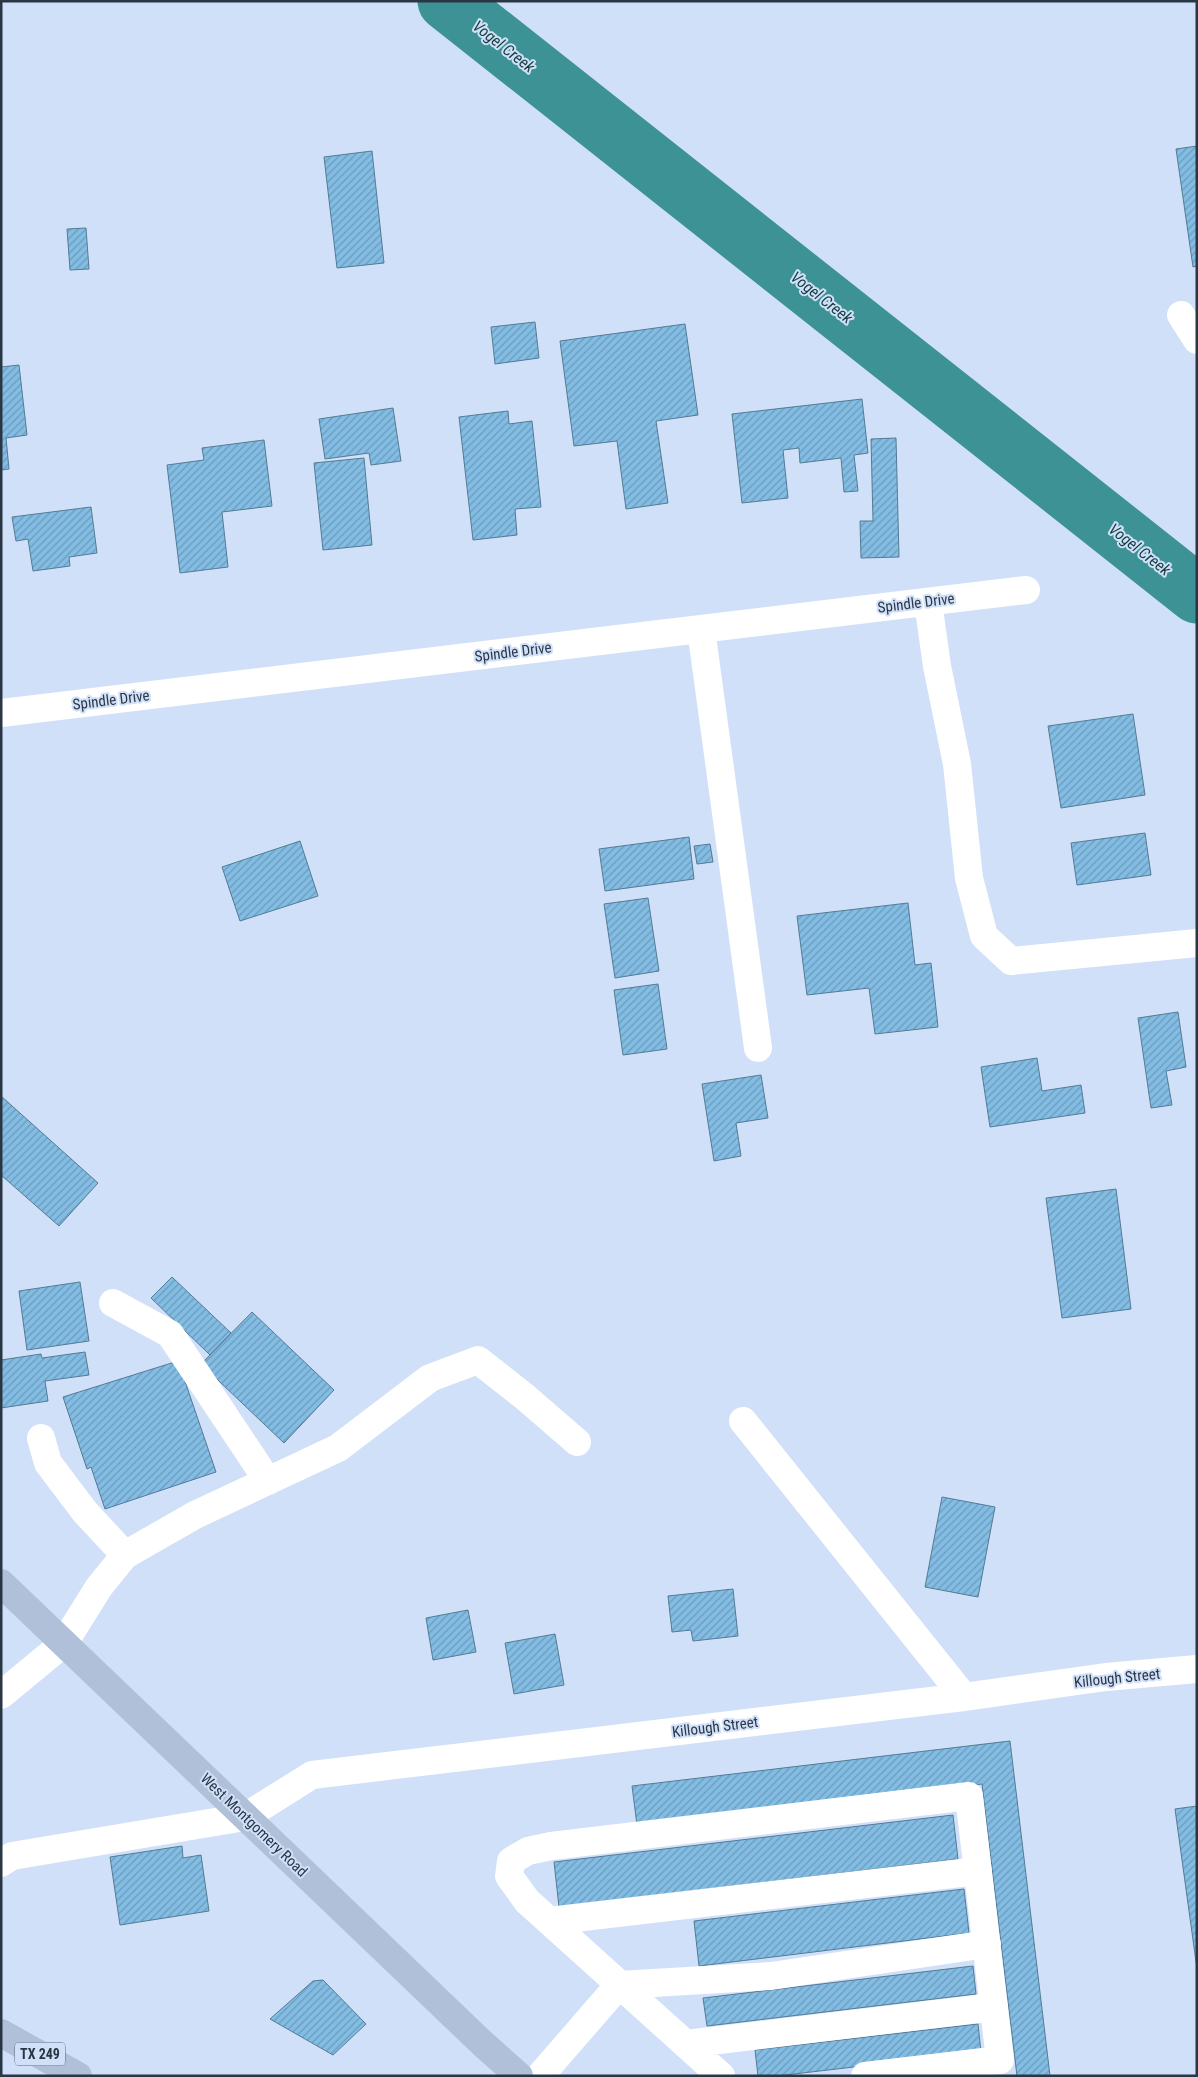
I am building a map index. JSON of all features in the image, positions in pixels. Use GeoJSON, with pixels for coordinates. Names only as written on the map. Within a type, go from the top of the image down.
{"type":"FeatureCollection","features":[{"type":"Feature","properties":{"kind":"main road","name":"West Montgomery Road"},"geometry":{"type":"LineString","coordinates":[[1,1583],[482,2043],[494,2076]]}},
{"type":"Feature","properties":{"kind":"main road","name":"TX 249"},"geometry":{"type":"LineString","coordinates":[[1,2033],[78,2076]]}},
{"type":"Feature","properties":{"kind":"main road"},"geometry":{"type":"LineString","coordinates":[[482,2043],[519,2076]]}},
{"type":"Feature","properties":{"kind":"street"},"geometry":{"type":"LineString","coordinates":[[1181,315],[1197,340]]}},
{"type":"Feature","properties":{"kind":"street","name":"Spindle Drive"},"geometry":{"type":"LineString","coordinates":[[1,713],[1026,590]]}},
{"type":"Feature","properties":{"kind":"street"},"geometry":{"type":"LineString","coordinates":[[928,602],[937,666],[957,764],[970,878],[984,936],[1011,961],[1197,943]]}},
{"type":"Feature","properties":{"kind":"street"},"geometry":{"type":"LineString","coordinates":[[701,629],[758,1048]]}},
{"type":"Feature","properties":{"kind":"street"},"geometry":{"type":"LineString","coordinates":[[113,1303],[170,1334],[268,1481]]}},
{"type":"Feature","properties":{"kind":"street"},"geometry":{"type":"LineString","coordinates":[[1,1694],[64,1643],[99,1587],[125,1554],[195,1515],[338,1448],[430,1378],[478,1360],[577,1442]]}},
{"type":"Feature","properties":{"kind":"street"},"geometry":{"type":"LineString","coordinates":[[743,1421],[964,1697]]}},
{"type":"Feature","properties":{"kind":"street"},"geometry":{"type":"LineString","coordinates":[[41,1438],[48,1463],[84,1512],[125,1554]]}},
{"type":"Feature","properties":{"kind":"street","name":"Killough Street"},"geometry":{"type":"LineString","coordinates":[[245,1817],[312,1775],[964,1697],[1106,1677],[1197,1669]]}},
{"type":"Feature","properties":{"kind":"street"},"geometry":{"type":"LineString","coordinates":[[721,2076],[527,1902],[509,1876],[511,1861],[528,1851],[561,1845],[969,1796],[1000,2060],[865,2076]]}},
{"type":"Feature","properties":{"kind":"street"},"geometry":{"type":"LineString","coordinates":[[5,1856],[245,1817]]}},
{"type":"Feature","properties":{"kind":"street"},"geometry":{"type":"LineString","coordinates":[[549,1921],[978,1871]]}},
{"type":"Feature","properties":{"kind":"street"},"geometry":{"type":"LineString","coordinates":[[540,2076],[619,1985],[771,1976],[986,1944]]}},
{"type":"Feature","properties":{"kind":"street"},"geometry":{"type":"LineString","coordinates":[[686,2044],[994,2007]]}},
{"type":"Feature","properties":{"kind":"building"},"geometry":{"type":"Polygon","coordinates":[[[1197,146],[1197,266],[1193,267],[1176,149],[1197,146]]]}},
{"type":"Feature","properties":{"kind":"building"},"geometry":{"type":"Polygon","coordinates":[[[372,151],[384,263],[337,268],[324,157],[372,151]]]}},
{"type":"Feature","properties":{"kind":"building"},"geometry":{"type":"Polygon","coordinates":[[[86,228],[89,269],[70,270],[67,229],[86,228]]]}},
{"type":"Feature","properties":{"kind":"building"},"geometry":{"type":"Polygon","coordinates":[[[535,322],[539,358],[495,364],[491,327],[535,322]]]}},
{"type":"Feature","properties":{"kind":"building"},"geometry":{"type":"Polygon","coordinates":[[[685,324],[698,415],[656,421],[668,503],[626,509],[617,441],[574,446],[560,341],[685,324]]]}},
{"type":"Feature","properties":{"kind":"building"},"geometry":{"type":"Polygon","coordinates":[[[19,365],[27,435],[6,438],[9,469],[1,470],[1,367],[19,365]]]}},
{"type":"Feature","properties":{"kind":"building"},"geometry":{"type":"Polygon","coordinates":[[[862,399],[868,453],[854,455],[858,491],[844,492],[841,458],[800,463],[799,448],[783,450],[788,498],[742,503],[732,414],[862,399]]]}},
{"type":"Feature","properties":{"kind":"building"},"geometry":{"type":"Polygon","coordinates":[[[393,408],[401,461],[371,465],[369,453],[325,459],[319,419],[393,408]]]}},
{"type":"Feature","properties":{"kind":"building"},"geometry":{"type":"Polygon","coordinates":[[[508,411],[509,424],[532,421],[541,507],[515,509],[517,535],[473,540],[459,417],[508,411]]]}},
{"type":"Feature","properties":{"kind":"building"},"geometry":{"type":"Polygon","coordinates":[[[896,438],[899,557],[861,558],[860,521],[873,521],[871,439],[896,438]]]}},
{"type":"Feature","properties":{"kind":"building"},"geometry":{"type":"Polygon","coordinates":[[[264,440],[272,506],[222,512],[228,567],[180,573],[167,465],[204,460],[202,448],[264,440]]]}},
{"type":"Feature","properties":{"kind":"building"},"geometry":{"type":"Polygon","coordinates":[[[364,458],[372,545],[323,550],[314,463],[364,458]]]}},
{"type":"Feature","properties":{"kind":"building"},"geometry":{"type":"Polygon","coordinates":[[[91,507],[97,553],[69,557],[70,566],[33,571],[28,539],[16,541],[12,517],[91,507]]]}},
{"type":"Feature","properties":{"kind":"building"},"geometry":{"type":"Polygon","coordinates":[[[1133,714],[1145,795],[1061,808],[1048,726],[1133,714]]]}},
{"type":"Feature","properties":{"kind":"building"},"geometry":{"type":"Polygon","coordinates":[[[1145,833],[1151,875],[1077,885],[1071,843],[1145,833]]]}},
{"type":"Feature","properties":{"kind":"building"},"geometry":{"type":"Polygon","coordinates":[[[689,837],[694,879],[605,891],[599,849],[689,837]]]}},
{"type":"Feature","properties":{"kind":"building"},"geometry":{"type":"Polygon","coordinates":[[[300,841],[318,896],[240,921],[222,867],[300,841]]]}},
{"type":"Feature","properties":{"kind":"building"},"geometry":{"type":"Polygon","coordinates":[[[710,844],[713,862],[697,864],[694,846],[710,844]]]}},
{"type":"Feature","properties":{"kind":"building"},"geometry":{"type":"Polygon","coordinates":[[[648,898],[659,971],[615,978],[604,904],[648,898]]]}},
{"type":"Feature","properties":{"kind":"building"},"geometry":{"type":"Polygon","coordinates":[[[908,903],[915,965],[931,963],[938,1027],[875,1034],[869,988],[807,995],[797,916],[908,903]]]}},
{"type":"Feature","properties":{"kind":"building"},"geometry":{"type":"Polygon","coordinates":[[[658,984],[667,1049],[623,1055],[614,990],[658,984]]]}},
{"type":"Feature","properties":{"kind":"building"},"geometry":{"type":"Polygon","coordinates":[[[1178,1012],[1186,1067],[1166,1071],[1172,1105],[1151,1108],[1138,1018],[1178,1012]]]}},
{"type":"Feature","properties":{"kind":"building"},"geometry":{"type":"Polygon","coordinates":[[[1037,1058],[1042,1091],[1081,1085],[1085,1113],[990,1127],[981,1067],[1037,1058]]]}},
{"type":"Feature","properties":{"kind":"building"},"geometry":{"type":"Polygon","coordinates":[[[761,1075],[768,1118],[736,1123],[741,1156],[714,1161],[702,1084],[761,1075]]]}},
{"type":"Feature","properties":{"kind":"building"},"geometry":{"type":"Polygon","coordinates":[[[1,1096],[98,1183],[59,1226],[1,1175],[1,1096]]]}},
{"type":"Feature","properties":{"kind":"building"},"geometry":{"type":"Polygon","coordinates":[[[1116,1189],[1131,1309],[1062,1318],[1046,1198],[1116,1189]]]}},
{"type":"Feature","properties":{"kind":"building"},"geometry":{"type":"Polygon","coordinates":[[[172,1277],[231,1333],[210,1355],[151,1298],[172,1277]]]}},
{"type":"Feature","properties":{"kind":"building"},"geometry":{"type":"Polygon","coordinates":[[[80,1282],[89,1341],[27,1350],[19,1291],[80,1282]]]}},
{"type":"Feature","properties":{"kind":"building"},"geometry":{"type":"Polygon","coordinates":[[[252,1312],[334,1390],[284,1443],[201,1364],[252,1312]]]}},
{"type":"Feature","properties":{"kind":"building"},"geometry":{"type":"Polygon","coordinates":[[[85,1352],[89,1375],[45,1381],[48,1401],[1,1408],[1,1360],[41,1354],[42,1358],[85,1352]]]}},
{"type":"Feature","properties":{"kind":"building"},"geometry":{"type":"Polygon","coordinates":[[[178,1361],[216,1472],[105,1509],[91,1467],[87,1469],[63,1397],[178,1361]]]}},
{"type":"Feature","properties":{"kind":"building"},"geometry":{"type":"Polygon","coordinates":[[[942,1497],[995,1507],[978,1597],[925,1587],[942,1497]]]}},
{"type":"Feature","properties":{"kind":"building"},"geometry":{"type":"Polygon","coordinates":[[[733,1589],[738,1636],[693,1641],[691,1630],[672,1632],[668,1596],[733,1589]]]}},
{"type":"Feature","properties":{"kind":"building"},"geometry":{"type":"Polygon","coordinates":[[[468,1610],[476,1652],[433,1660],[426,1618],[468,1610]]]}},
{"type":"Feature","properties":{"kind":"building"},"geometry":{"type":"Polygon","coordinates":[[[555,1634],[564,1685],[514,1694],[505,1643],[555,1634]]]}},
{"type":"Feature","properties":{"kind":"building"},"geometry":{"type":"Polygon","coordinates":[[[1010,1741],[1050,2076],[1017,2076],[982,1784],[637,1825],[632,1786],[1010,1741]]]}},
{"type":"Feature","properties":{"kind":"building"},"geometry":{"type":"Polygon","coordinates":[[[1197,1806],[1197,1969],[1175,1809],[1197,1806]]]}},
{"type":"Feature","properties":{"kind":"building"},"geometry":{"type":"Polygon","coordinates":[[[953,1815],[958,1859],[559,1907],[554,1862],[953,1815]]]}},
{"type":"Feature","properties":{"kind":"building"},"geometry":{"type":"Polygon","coordinates":[[[182,1846],[183,1858],[201,1855],[209,1911],[120,1925],[110,1857],[182,1846]]]}},
{"type":"Feature","properties":{"kind":"building"},"geometry":{"type":"Polygon","coordinates":[[[964,1889],[969,1933],[699,1966],[694,1921],[964,1889]]]}},
{"type":"Feature","properties":{"kind":"building"},"geometry":{"type":"Polygon","coordinates":[[[973,1966],[976,1994],[707,2026],[703,1998],[973,1966]]]}},
{"type":"Feature","properties":{"kind":"building"},"geometry":{"type":"Polygon","coordinates":[[[323,1980],[366,2024],[333,2055],[270,2019],[313,1981],[323,1980]]]}},
{"type":"Feature","properties":{"kind":"building"},"geometry":{"type":"Polygon","coordinates":[[[978,2024],[981,2052],[777,2076],[758,2076],[755,2050],[978,2024]]]}},
{"type":"Feature","properties":{"kind":"waterway","name":"Vogel Creek"},"geometry":{"type":"LineString","coordinates":[[447,1],[1197,594]]}}]}
